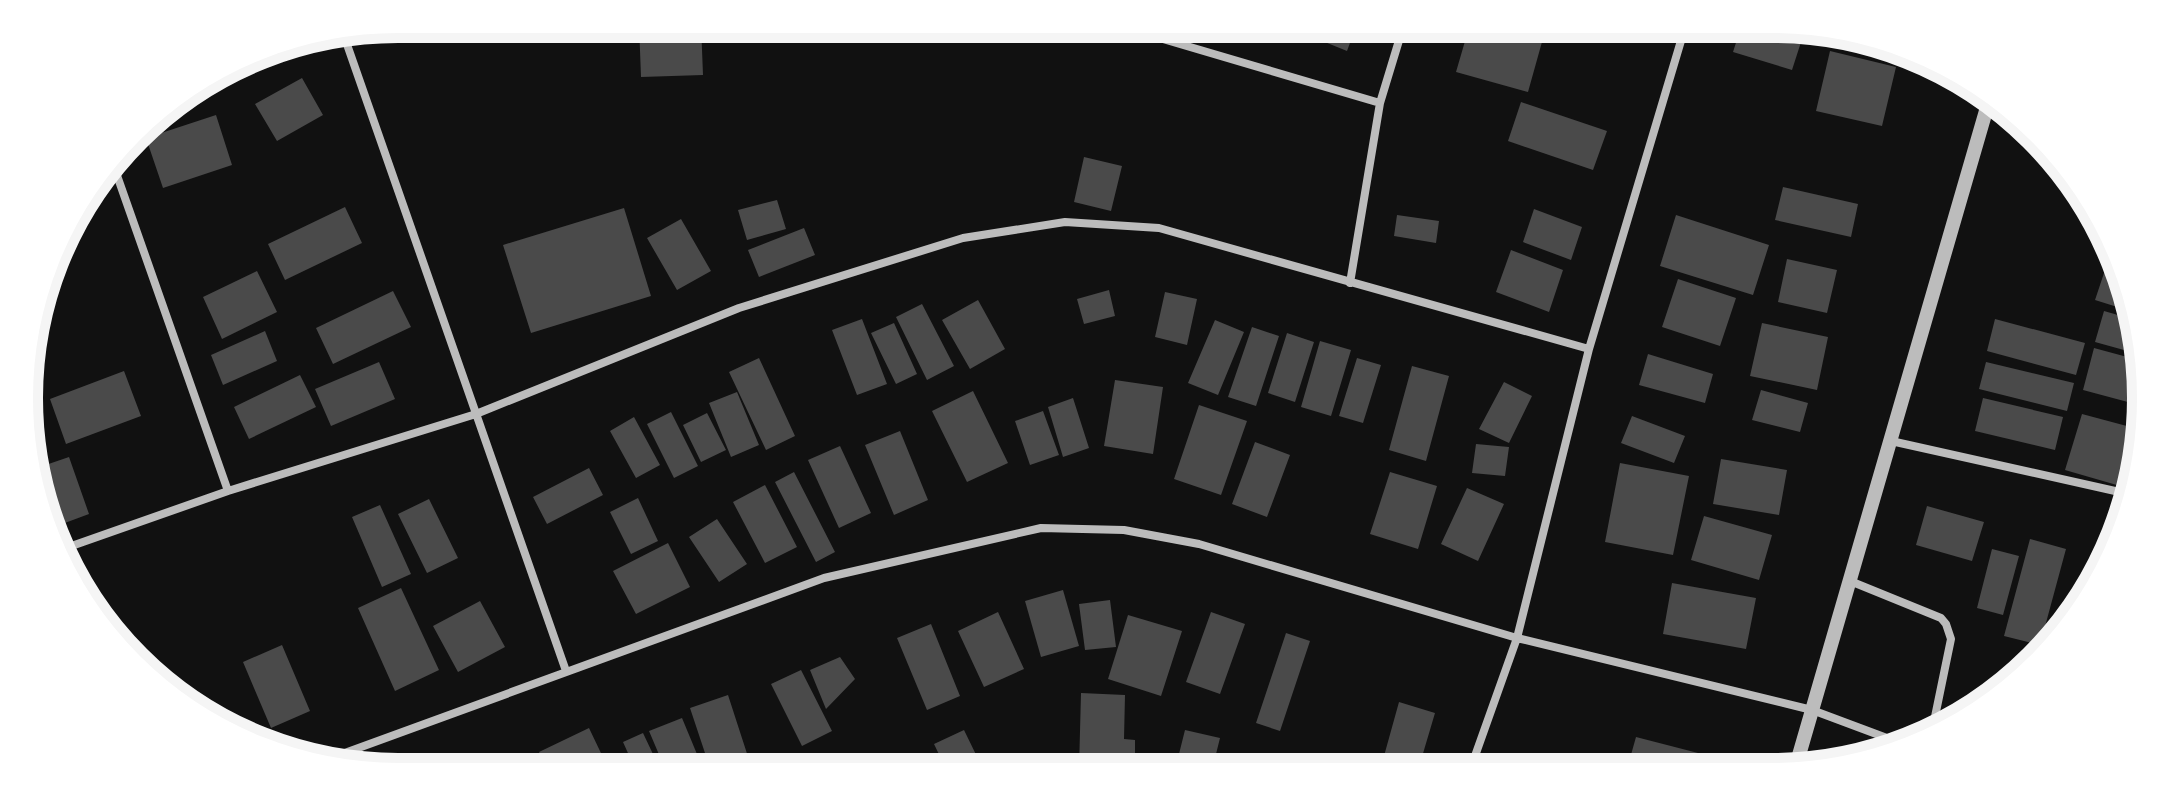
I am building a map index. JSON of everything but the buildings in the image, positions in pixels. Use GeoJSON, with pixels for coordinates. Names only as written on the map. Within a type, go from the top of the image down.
{"type":"FeatureCollection","features":[{"type":"Feature","properties":{"kind":"street"},"geometry":{"type":"LineString","coordinates":[[1159,38],[1380,103]]}},
{"type":"Feature","properties":{"kind":"street"},"geometry":{"type":"LineString","coordinates":[[1350,283],[1380,103],[1400,38]]}},
{"type":"Feature","properties":{"kind":"street"},"geometry":{"type":"LineString","coordinates":[[1474,758],[1517,638],[1589,349],[1682,38]]}},
{"type":"Feature","properties":{"kind":"street"},"geometry":{"type":"LineString","coordinates":[[346,42],[566,671]]}},
{"type":"Feature","properties":{"kind":"street"},"geometry":{"type":"LineString","coordinates":[[1799,757],[1987,109]]}},
{"type":"Feature","properties":{"kind":"street"},"geometry":{"type":"LineString","coordinates":[[116,174],[228,491]]}},
{"type":"Feature","properties":{"kind":"street"},"geometry":{"type":"LineString","coordinates":[[70,547],[228,491],[476,414],[739,308],[963,238],[1065,222],[1159,228],[1589,349]]}},
{"type":"Feature","properties":{"kind":"street"},"geometry":{"type":"LineString","coordinates":[[1891,441],[2120,492]]}},
{"type":"Feature","properties":{"kind":"street"},"geometry":{"type":"LineString","coordinates":[[343,754],[824,578],[1041,528],[1124,530],[1199,544],[1517,638],[1812,710],[1889,739]]}},
{"type":"Feature","properties":{"kind":"street"},"geometry":{"type":"LineString","coordinates":[[1850,581],[1941,618],[1946,624],[1951,639],[1934,719]]}}]}
